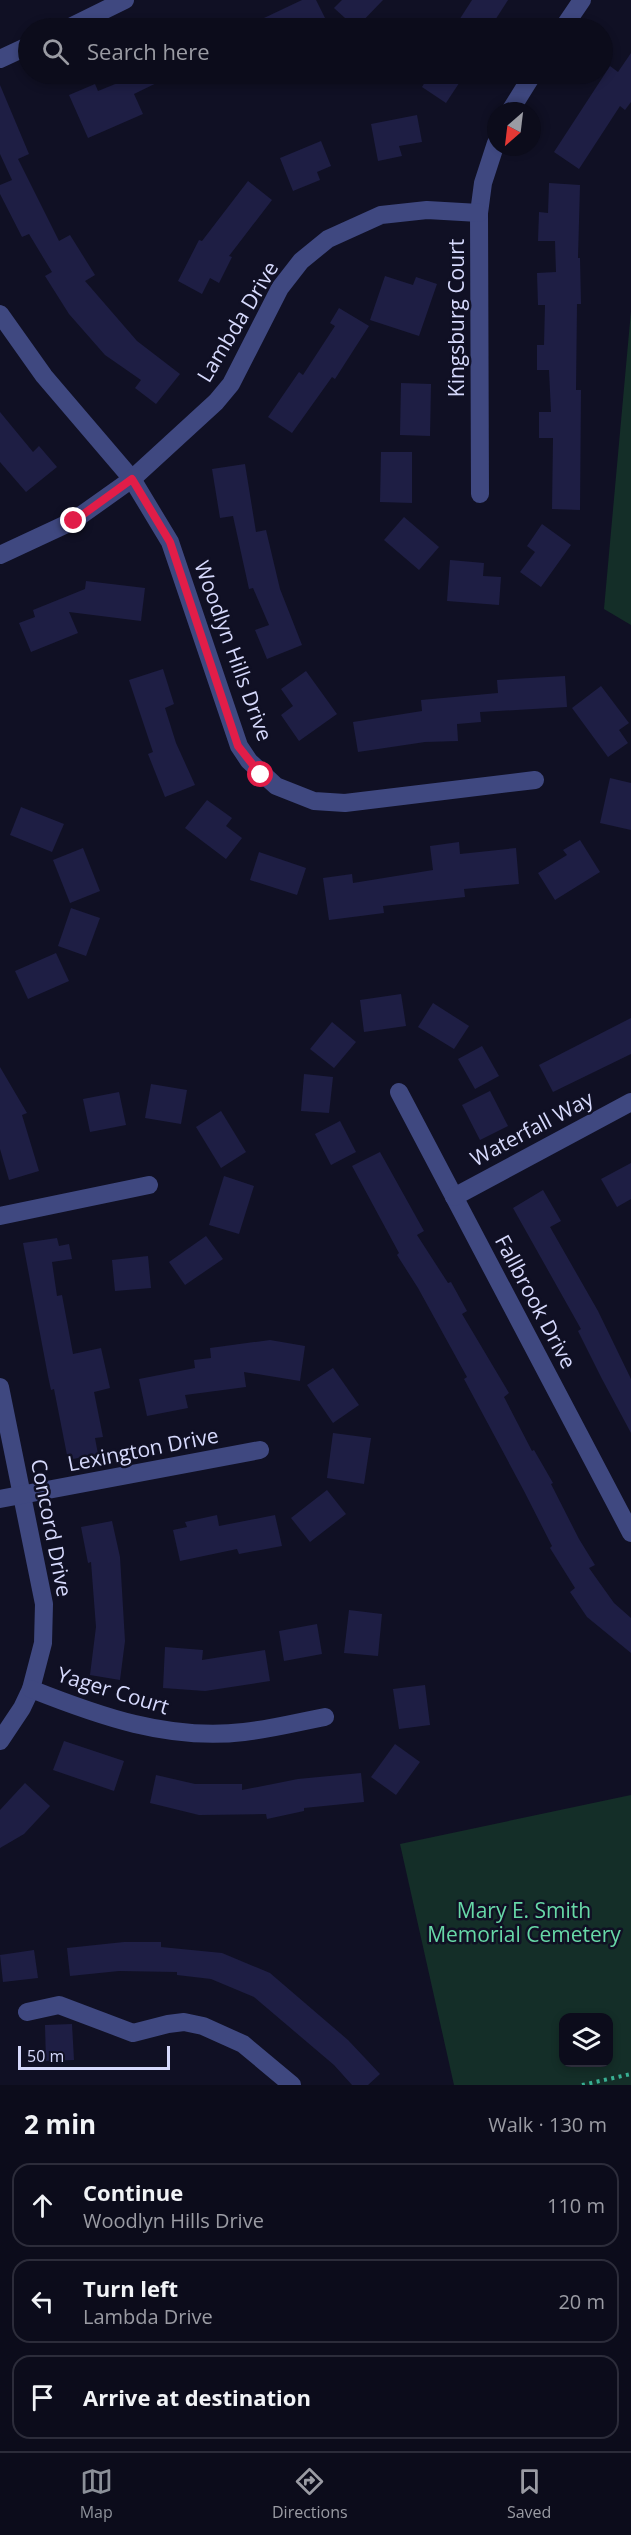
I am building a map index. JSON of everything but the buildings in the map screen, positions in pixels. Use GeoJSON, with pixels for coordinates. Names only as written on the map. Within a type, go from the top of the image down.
{"type":"FeatureCollection","features":[{"type":"Feature","properties":{"kind":"street"},"geometry":{"type":"LineString","coordinates":[[88,18],[125,0]]}},
{"type":"Feature","properties":{"kind":"street"},"geometry":{"type":"LineString","coordinates":[[570,18],[582,0]]}},
{"type":"Feature","properties":{"kind":"street"},"geometry":{"type":"LineString","coordinates":[[0,59],[18,51]]}},
{"type":"Feature","properties":{"kind":"street"},"geometry":{"type":"LineString","coordinates":[[516,102],[527,84]]}},
{"type":"Feature","properties":{"kind":"street","name":"Kingsburg Court"},"geometry":{"type":"LineString","coordinates":[[480,494],[479,213],[483,183],[492,156]]}},
{"type":"Feature","properties":{"kind":"street","name":"Lambda Drive"},"geometry":{"type":"LineString","coordinates":[[0,555],[74,521],[132,479],[216,402],[231,384],[280,288],[301,261],[328,239],[381,215],[427,210],[479,213]]}},
{"type":"Feature","properties":{"kind":"street","name":"Woodlyn Hills Drive"},"geometry":{"type":"LineString","coordinates":[[0,314],[44,376],[132,479],[170,542],[238,746],[249,761],[276,786],[314,801],[345,803],[535,780]]}},
{"type":"Feature","properties":{"kind":"street","name":"Fallbrook Drive"},"geometry":{"type":"LineString","coordinates":[[399,1092],[631,1533]]}},
{"type":"Feature","properties":{"kind":"street","name":"Waterfall Way"},"geometry":{"type":"LineString","coordinates":[[454,1197],[631,1102]]}},
{"type":"Feature","properties":{"kind":"street"},"geometry":{"type":"LineString","coordinates":[[0,1216],[149,1185]]}},
{"type":"Feature","properties":{"kind":"street","name":"Concord Drive"},"geometry":{"type":"LineString","coordinates":[[0,1387],[44,1604],[43,1643],[31,1689],[22,1708],[0,1741]]}},
{"type":"Feature","properties":{"kind":"street","name":"Lexington Drive"},"geometry":{"type":"LineString","coordinates":[[0,1499],[260,1450]]}},
{"type":"Feature","properties":{"kind":"street","name":"Yager Court"},"geometry":{"type":"LineString","coordinates":[[31,1689],[82,1709],[148,1728],[178,1733],[242,1732],[325,1717]]}},
{"type":"Feature","properties":{"kind":"street"},"geometry":{"type":"LineString","coordinates":[[27,2012],[59,2005],[133,2033],[184,2022],[203,2026],[243,2044],[292,2085]]}},
{"type":"Feature","properties":{"kind":"path"},"geometry":{"type":"LineString","coordinates":[[582,2085],[631,2074]]}},
{"type":"Feature","properties":{"kind":"green space"},"geometry":{"type":"Polygon","coordinates":[[[631,311],[631,625],[604,609],[631,311]]]}},
{"type":"Feature","properties":{"kind":"green space","name":"Mary E. Smith Memorial Cemetery"},"geometry":{"type":"Polygon","coordinates":[[[631,1795],[631,2085],[454,2085],[400,1844],[631,1795]]]}},
{"type":"Feature","properties":{"kind":"route"},"geometry":{"type":"LineString","coordinates":[[74,521],[132,479],[145,497],[170,542],[238,746],[261,775]]}}]}
